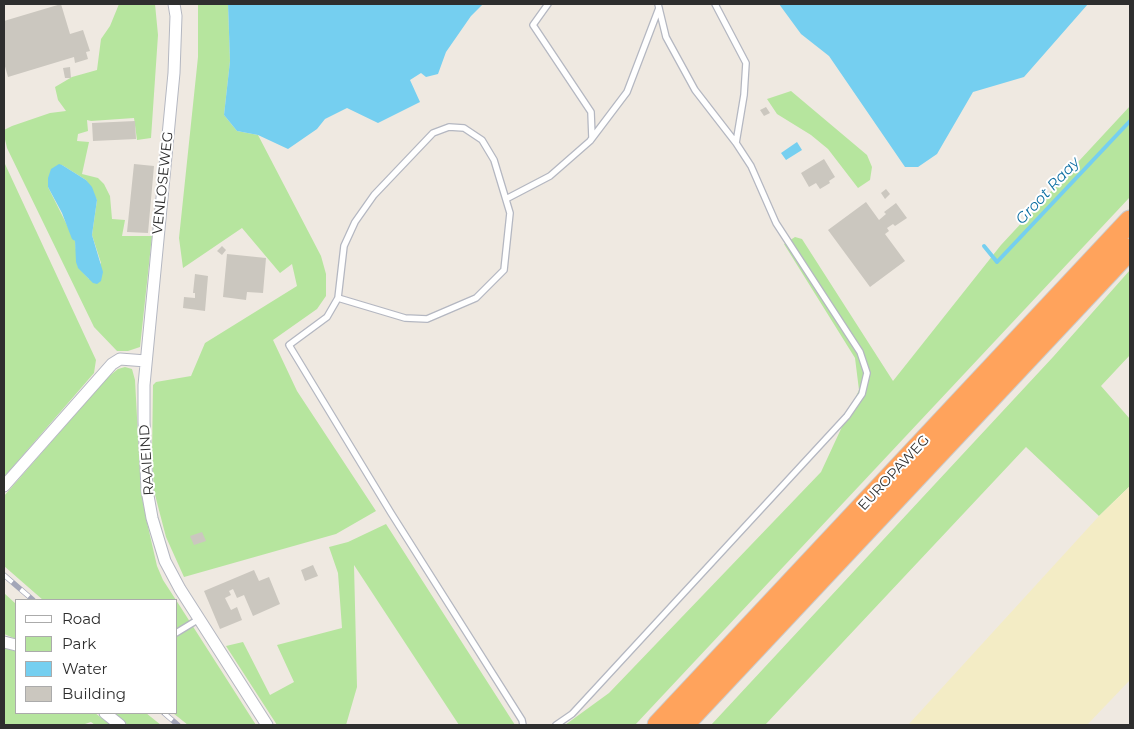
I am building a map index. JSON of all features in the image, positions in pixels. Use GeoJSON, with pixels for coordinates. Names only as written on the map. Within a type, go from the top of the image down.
{"type":"FeatureCollection","features":[{"type":"Feature","properties":{"kind":"highway","name":"EUROPAWEG"},"geometry":{"type":"LineString","coordinates":[[658,725],[1130,221]]}},
{"type":"Feature","properties":{"kind":"highway","name":"EUROPAWEG"},"geometry":{"type":"LineString","coordinates":[[683,725],[1130,249]]}},
{"type":"Feature","properties":{"kind":"highway"},"geometry":{"type":"LineString","coordinates":[[696,725],[731,688],[744,660]]}},
{"type":"Feature","properties":{"kind":"street","name":"VENLOSEWEG"},"geometry":{"type":"LineString","coordinates":[[146,362],[174,73],[176,16],[174,4]]}},
{"type":"Feature","properties":{"kind":"street"},"geometry":{"type":"LineString","coordinates":[[4,486],[112,364],[120,360],[146,362]]}},
{"type":"Feature","properties":{"kind":"street","name":"RAAIEIND"},"geometry":{"type":"LineString","coordinates":[[146,362],[144,422],[147,490],[152,518],[165,561],[180,590],[267,725]]}},
{"type":"Feature","properties":{"kind":"street"},"geometry":{"type":"LineString","coordinates":[[106,714],[120,725]]}},
{"type":"Feature","properties":{"kind":"lane"},"geometry":{"type":"LineString","coordinates":[[548,4],[533,25],[590,112],[592,138]]}},
{"type":"Feature","properties":{"kind":"lane"},"geometry":{"type":"LineString","coordinates":[[715,4],[746,63],[744,95],[736,143]]}},
{"type":"Feature","properties":{"kind":"lane"},"geometry":{"type":"LineString","coordinates":[[506,199],[550,176],[592,138],[627,92],[659,6]]}},
{"type":"Feature","properties":{"kind":"lane"},"geometry":{"type":"LineString","coordinates":[[556,725],[572,714],[847,416],[862,394],[867,373],[860,352],[776,222],[751,166],[736,143],[695,90],[666,37],[659,6]]}},
{"type":"Feature","properties":{"kind":"lane"},"geometry":{"type":"LineString","coordinates":[[338,298],[405,318],[427,319],[476,298],[504,270],[510,213],[494,160],[482,140],[464,128],[449,127],[433,133],[374,195],[355,222],[344,246],[338,298],[327,317],[289,345],[391,513],[522,720],[522,725]]}},
{"type":"Feature","properties":{"kind":"lane"},"geometry":{"type":"LineString","coordinates":[[178,633],[199,619]]}},
{"type":"Feature","properties":{"kind":"green space"},"geometry":{"type":"Polygon","coordinates":[[[119,4],[155,4],[158,35],[151,138],[137,140],[134,118],[87,120],[88,131],[78,134],[77,141],[89,142],[82,174],[98,178],[104,184],[110,196],[112,219],[125,220],[122,236],[152,236],[140,347],[128,351],[117,351],[94,327],[7,148],[4,135],[4,130],[12,126],[50,113],[66,111],[58,100],[55,87],[72,77],[97,70],[101,39],[110,26],[119,4]],[[62,165],[48,187],[75,241],[78,267],[89,279],[101,263],[92,235],[97,200],[86,180],[62,165]]]}},
{"type":"Feature","properties":{"kind":"green space"},"geometry":{"type":"Polygon","coordinates":[[[198,4],[228,4],[230,61],[224,115],[237,131],[258,135],[321,256],[326,274],[326,296],[317,309],[273,340],[297,391],[376,511],[336,534],[184,577],[166,537],[154,491],[152,456],[153,385],[156,382],[191,376],[205,343],[297,286],[292,264],[280,273],[242,228],[183,268],[179,238],[198,57],[198,4]]]}},
{"type":"Feature","properties":{"kind":"green space"},"geometry":{"type":"Polygon","coordinates":[[[791,91],[867,155],[872,167],[870,180],[858,188],[828,149],[811,135],[777,114],[767,99],[791,91]]]}},
{"type":"Feature","properties":{"kind":"green space"},"geometry":{"type":"Polygon","coordinates":[[[1130,106],[1130,197],[635,725],[565,725],[609,693],[821,472],[859,390],[855,358],[784,244],[795,237],[802,239],[893,381],[1001,245],[1130,106]]]}},
{"type":"Feature","properties":{"kind":"green space"},"geometry":{"type":"Polygon","coordinates":[[[4,164],[96,360],[94,373],[4,477],[4,164]]]}},
{"type":"Feature","properties":{"kind":"green space"},"geometry":{"type":"Polygon","coordinates":[[[1130,270],[1130,355],[1101,386],[1130,419],[1130,486],[1099,516],[1026,447],[765,725],[711,725],[1053,357],[1130,270]]]}},
{"type":"Feature","properties":{"kind":"green space"},"geometry":{"type":"Polygon","coordinates":[[[125,367],[132,369],[135,380],[141,492],[157,566],[163,580],[175,599],[42,599],[4,566],[4,496],[108,377],[118,369],[125,367]]]}},
{"type":"Feature","properties":{"kind":"green space"},"geometry":{"type":"Polygon","coordinates":[[[386,524],[515,725],[459,725],[354,565],[357,687],[346,725],[277,725],[226,646],[243,642],[270,695],[294,682],[277,645],[342,628],[338,573],[329,547],[348,542],[386,524]]]}},
{"type":"Feature","properties":{"kind":"green space"},"geometry":{"type":"Polygon","coordinates":[[[4,593],[15,603],[15,639],[4,634],[4,593]]]}},
{"type":"Feature","properties":{"kind":"green space"},"geometry":{"type":"Polygon","coordinates":[[[178,603],[256,725],[188,725],[174,714],[178,714],[178,603]]]}},
{"type":"Feature","properties":{"kind":"green space"},"geometry":{"type":"Polygon","coordinates":[[[4,648],[15,651],[15,714],[96,714],[111,725],[95,725],[91,722],[82,725],[6,725],[4,723],[4,648]]]}},
{"type":"Feature","properties":{"kind":"green space"},"geometry":{"type":"Polygon","coordinates":[[[114,714],[147,714],[161,725],[128,725],[114,714]]]}},
{"type":"Feature","properties":{"kind":"sand"},"geometry":{"type":"Polygon","coordinates":[[[1130,486],[1130,680],[1087,725],[908,725],[1099,516],[1130,486]]]}},
{"type":"Feature","properties":{"kind":"water"},"geometry":{"type":"Polygon","coordinates":[[[228,4],[483,4],[471,16],[446,52],[438,74],[426,77],[421,73],[410,80],[420,102],[378,123],[347,108],[325,119],[317,129],[288,149],[258,135],[237,131],[224,115],[230,61],[228,4]]]}},
{"type":"Feature","properties":{"kind":"water"},"geometry":{"type":"Polygon","coordinates":[[[779,4],[1088,4],[1024,77],[973,92],[937,154],[918,167],[905,167],[829,56],[801,34],[779,4]]]}},
{"type":"Feature","properties":{"kind":"water"},"geometry":{"type":"Polygon","coordinates":[[[797,142],[802,150],[786,160],[781,153],[797,142]]]}},
{"type":"Feature","properties":{"kind":"water"},"geometry":{"type":"Polygon","coordinates":[[[59,164],[86,180],[92,187],[97,200],[92,235],[103,272],[101,281],[97,284],[93,283],[78,268],[75,241],[72,239],[62,213],[48,187],[51,169],[59,164]]]}},
{"type":"Feature","properties":{"kind":"building"},"geometry":{"type":"Polygon","coordinates":[[[61,4],[70,34],[83,30],[90,51],[86,52],[88,59],[75,63],[74,57],[8,77],[4,63],[4,21],[61,4]]]}},
{"type":"Feature","properties":{"kind":"building"},"geometry":{"type":"Polygon","coordinates":[[[70,67],[71,78],[65,78],[63,68],[70,67]]]}},
{"type":"Feature","properties":{"kind":"building"},"geometry":{"type":"Polygon","coordinates":[[[766,107],[770,113],[764,116],[760,110],[766,107]]]}},
{"type":"Feature","properties":{"kind":"building"},"geometry":{"type":"Polygon","coordinates":[[[135,121],[136,139],[93,141],[92,123],[135,121]]]}},
{"type":"Feature","properties":{"kind":"building"},"geometry":{"type":"Polygon","coordinates":[[[824,159],[835,177],[829,181],[830,183],[820,189],[816,183],[809,187],[801,173],[824,159]]]}},
{"type":"Feature","properties":{"kind":"building"},"geometry":{"type":"Polygon","coordinates":[[[134,164],[154,166],[148,233],[127,232],[134,164]]]}},
{"type":"Feature","properties":{"kind":"building"},"geometry":{"type":"Polygon","coordinates":[[[886,189],[890,194],[885,199],[881,193],[886,189]]]}},
{"type":"Feature","properties":{"kind":"building"},"geometry":{"type":"Polygon","coordinates":[[[866,202],[879,220],[886,214],[884,212],[896,203],[907,218],[895,226],[893,224],[887,228],[889,231],[885,234],[905,261],[870,287],[828,230],[866,202]]]}},
{"type":"Feature","properties":{"kind":"building"},"geometry":{"type":"Polygon","coordinates":[[[222,246],[226,250],[222,255],[217,251],[222,246]]]}},
{"type":"Feature","properties":{"kind":"building"},"geometry":{"type":"Polygon","coordinates":[[[227,254],[266,258],[263,293],[247,292],[246,300],[223,297],[227,254]]]}},
{"type":"Feature","properties":{"kind":"building"},"geometry":{"type":"Polygon","coordinates":[[[195,274],[208,276],[205,311],[183,308],[184,297],[195,298],[195,293],[193,293],[195,274]]]}},
{"type":"Feature","properties":{"kind":"building"},"geometry":{"type":"Polygon","coordinates":[[[202,532],[206,541],[194,545],[190,536],[202,532]]]}},
{"type":"Feature","properties":{"kind":"building"},"geometry":{"type":"Polygon","coordinates":[[[313,565],[318,576],[305,581],[301,570],[313,565]]]}},
{"type":"Feature","properties":{"kind":"building"},"geometry":{"type":"Polygon","coordinates":[[[254,570],[259,581],[269,577],[280,604],[253,616],[244,595],[237,598],[233,589],[229,591],[231,595],[225,598],[231,610],[237,607],[242,620],[220,629],[204,591],[254,570]]]}},
{"type":"Feature","properties":{"kind":"waterway","name":"Groot Raay"},"geometry":{"type":"LineString","coordinates":[[984,246],[997,262],[1130,121]]}},
{"type":"Feature","properties":{"kind":"railway"},"geometry":{"type":"LineString","coordinates":[[4,575],[32,599]]}},
{"type":"Feature","properties":{"kind":"railway"},"geometry":{"type":"LineString","coordinates":[[165,714],[178,725]]}}]}
